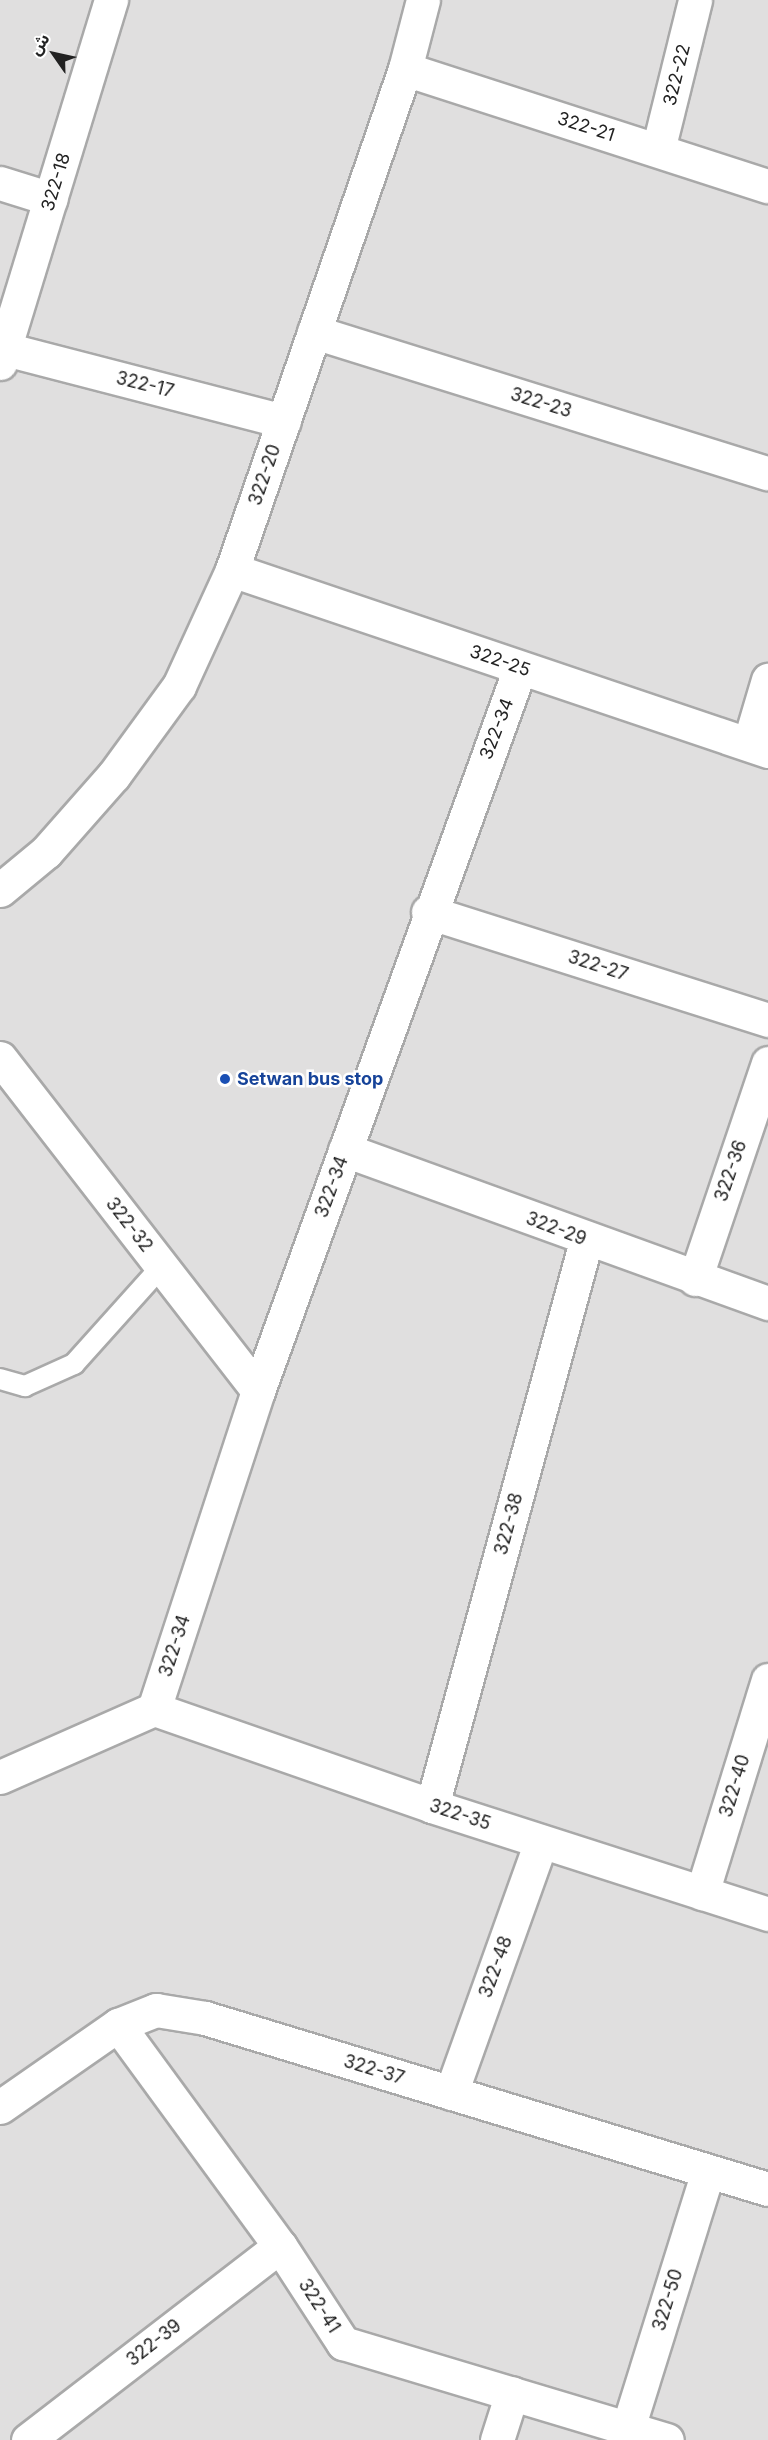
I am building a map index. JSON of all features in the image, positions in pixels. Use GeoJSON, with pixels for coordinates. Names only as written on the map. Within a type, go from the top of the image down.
{"type":"FeatureCollection","features":[{"type":"Feature","properties":{"kind":"street","name":"322-18"},"geometry":{"type":"LineString","coordinates":[[3,356],[111,0]]}},
{"type":"Feature","properties":{"kind":"street","name":"322-20"},"geometry":{"type":"LineString","coordinates":[[0,890],[46,852],[114,775],[179,686],[232,570],[405,69],[423,0]]}},
{"type":"Feature","properties":{"kind":"street","name":"322-22"},"geometry":{"type":"LineString","coordinates":[[658,150],[695,0]]}},
{"type":"Feature","properties":{"kind":"street","name":"322-21"},"geometry":{"type":"LineString","coordinates":[[405,69],[768,186]]}},
{"type":"Feature","properties":{"kind":"street"},"geometry":{"type":"LineString","coordinates":[[0,183],[51,199]]}},
{"type":"Feature","properties":{"kind":"street","name":"322-23"},"geometry":{"type":"LineString","coordinates":[[314,332],[768,473]]}},
{"type":"Feature","properties":{"kind":"street","name":"322-17"},"geometry":{"type":"LineString","coordinates":[[3,356],[284,421]]}},
{"type":"Feature","properties":{"kind":"street","name":"322-25"},"geometry":{"type":"LineString","coordinates":[[232,570],[759,747]]}},
{"type":"Feature","properties":{"kind":"street","name":"322-34"},"geometry":{"type":"LineString","coordinates":[[154,1709],[258,1391],[428,912],[520,668]]}},
{"type":"Feature","properties":{"kind":"street"},"geometry":{"type":"LineString","coordinates":[[759,747],[768,680]]}},
{"type":"Feature","properties":{"kind":"street","name":"322-27"},"geometry":{"type":"LineString","coordinates":[[428,912],[768,1020]]}},
{"type":"Feature","properties":{"kind":"street","name":"322-32"},"geometry":{"type":"LineString","coordinates":[[0,1058],[258,1391]]}},
{"type":"Feature","properties":{"kind":"street","name":"322-36"},"geometry":{"type":"LineString","coordinates":[[695,1279],[768,1063]]}},
{"type":"Feature","properties":{"kind":"street","name":"322-29"},"geometry":{"type":"LineString","coordinates":[[345,1150],[586,1241],[768,1303]]}},
{"type":"Feature","properties":{"kind":"street","name":"322-38"},"geometry":{"type":"LineString","coordinates":[[432,1806],[586,1241]]}},
{"type":"Feature","properties":{"kind":"street","name":"322-40"},"geometry":{"type":"LineString","coordinates":[[702,1893],[768,1680]]}},
{"type":"Feature","properties":{"kind":"street"},"geometry":{"type":"LineString","coordinates":[[0,1777],[154,1709]]}},
{"type":"Feature","properties":{"kind":"street","name":"322-35"},"geometry":{"type":"LineString","coordinates":[[154,1709],[432,1806],[768,1914]]}},
{"type":"Feature","properties":{"kind":"street","name":"322-48"},"geometry":{"type":"LineString","coordinates":[[451,2093],[541,1842]]}},
{"type":"Feature","properties":{"kind":"street","name":"322-37"},"geometry":{"type":"LineString","coordinates":[[0,2107],[118,2025],[156,2010],[205,2018],[768,2189]]}},
{"type":"Feature","properties":{"kind":"street","name":"322-41"},"geometry":{"type":"LineString","coordinates":[[118,2025],[280,2246],[343,2343],[667,2440]]}},
{"type":"Feature","properties":{"kind":"street","name":"322-50"},"geometry":{"type":"LineString","coordinates":[[628,2428],[708,2171]]}},
{"type":"Feature","properties":{"kind":"street","name":"322-39"},"geometry":{"type":"LineString","coordinates":[[28,2440],[280,2246]]}},
{"type":"Feature","properties":{"kind":"street"},"geometry":{"type":"LineString","coordinates":[[497,2440],[512,2393]]}},
{"type":"Feature","properties":{"kind":"lane"},"geometry":{"type":"LineString","coordinates":[[0,1379],[25,1386],[74,1364],[161,1267]]}},
{"type":"Feature","properties":{"kind":"shaded area"},"geometry":{"type":"Polygon","coordinates":[[[0,0],[768,0],[768,2440],[0,2440],[0,0]]]}},
{"type":"Feature","properties":{"kind":"place","name":"Setwan bus stop"},"geometry":{"type":"Point","coordinates":[225,1079]}}]}
